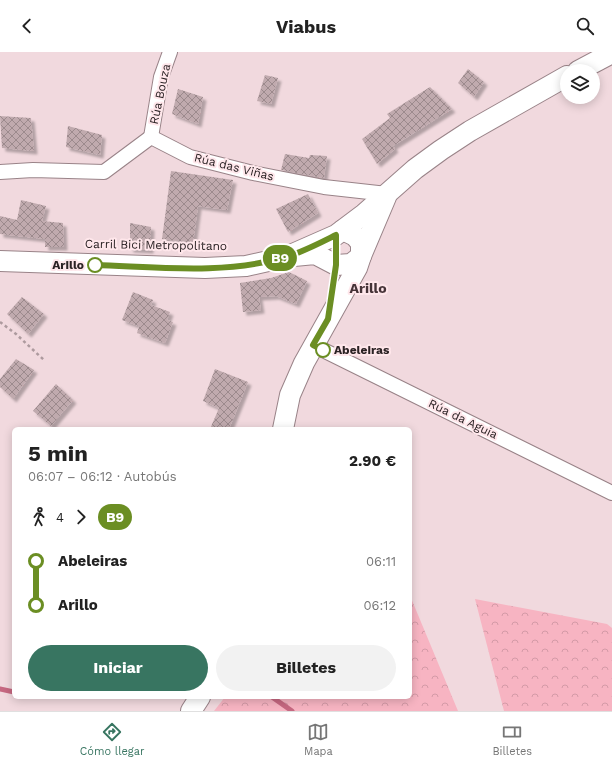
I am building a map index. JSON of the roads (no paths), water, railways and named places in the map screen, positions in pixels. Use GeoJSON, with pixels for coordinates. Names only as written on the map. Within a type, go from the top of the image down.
{"type":"FeatureCollection","features":[{"type":"Feature","properties":{"kind":"main road"},"geometry":{"type":"LineString","coordinates":[[591,64],[612,53]]}},
{"type":"Feature","properties":{"kind":"main road"},"geometry":{"type":"LineString","coordinates":[[286,257],[339,232],[387,194],[415,169],[441,150],[470,131],[560,80]]}},
{"type":"Feature","properties":{"kind":"main road"},"geometry":{"type":"LineString","coordinates":[[283,427],[290,395],[304,363],[357,268],[387,194]]}},
{"type":"Feature","properties":{"kind":"main road"},"geometry":{"type":"LineString","coordinates":[[339,232],[355,236],[361,243],[361,256]]}},
{"type":"Feature","properties":{"kind":"main road"},"geometry":{"type":"LineString","coordinates":[[328,319],[339,232]]}},
{"type":"Feature","properties":{"kind":"main road"},"geometry":{"type":"LineString","coordinates":[[0,261],[205,268],[246,266],[286,257],[315,254],[336,265],[351,264],[361,256]]}},
{"type":"Feature","properties":{"kind":"main road"},"geometry":{"type":"LineString","coordinates":[[191,711],[199,699]]}},
{"type":"Feature","properties":{"kind":"street","name":"Rúa Bouza"},"geometry":{"type":"LineString","coordinates":[[151,137],[161,77],[170,52]]}},
{"type":"Feature","properties":{"kind":"street"},"geometry":{"type":"LineString","coordinates":[[0,172],[33,170],[104,172],[151,137]]}},
{"type":"Feature","properties":{"kind":"street","name":"Rúa das Viñas"},"geometry":{"type":"LineString","coordinates":[[151,137],[190,157],[253,173],[324,187],[387,194]]}},
{"type":"Feature","properties":{"kind":"street","name":"Rúa da Aguia"},"geometry":{"type":"LineString","coordinates":[[313,345],[612,493]]}},
{"type":"Feature","properties":{"kind":"waterway"},"geometry":{"type":"LineString","coordinates":[[0,689],[12,692]]}},
{"type":"Feature","properties":{"kind":"waterway"},"geometry":{"type":"LineString","coordinates":[[275,699],[292,711]]}},
{"type":"Feature","properties":{"kind":"place","name":"Arillo"},"geometry":{"type":"Point","coordinates":[95,265]}},
{"type":"Feature","properties":{"kind":"place","name":"Abeleiras"},"geometry":{"type":"Point","coordinates":[323,350]}},
{"type":"Feature","properties":{"kind":"district","name":"Arillo"},"geometry":{"type":"Point","coordinates":[368,288]}}]}
